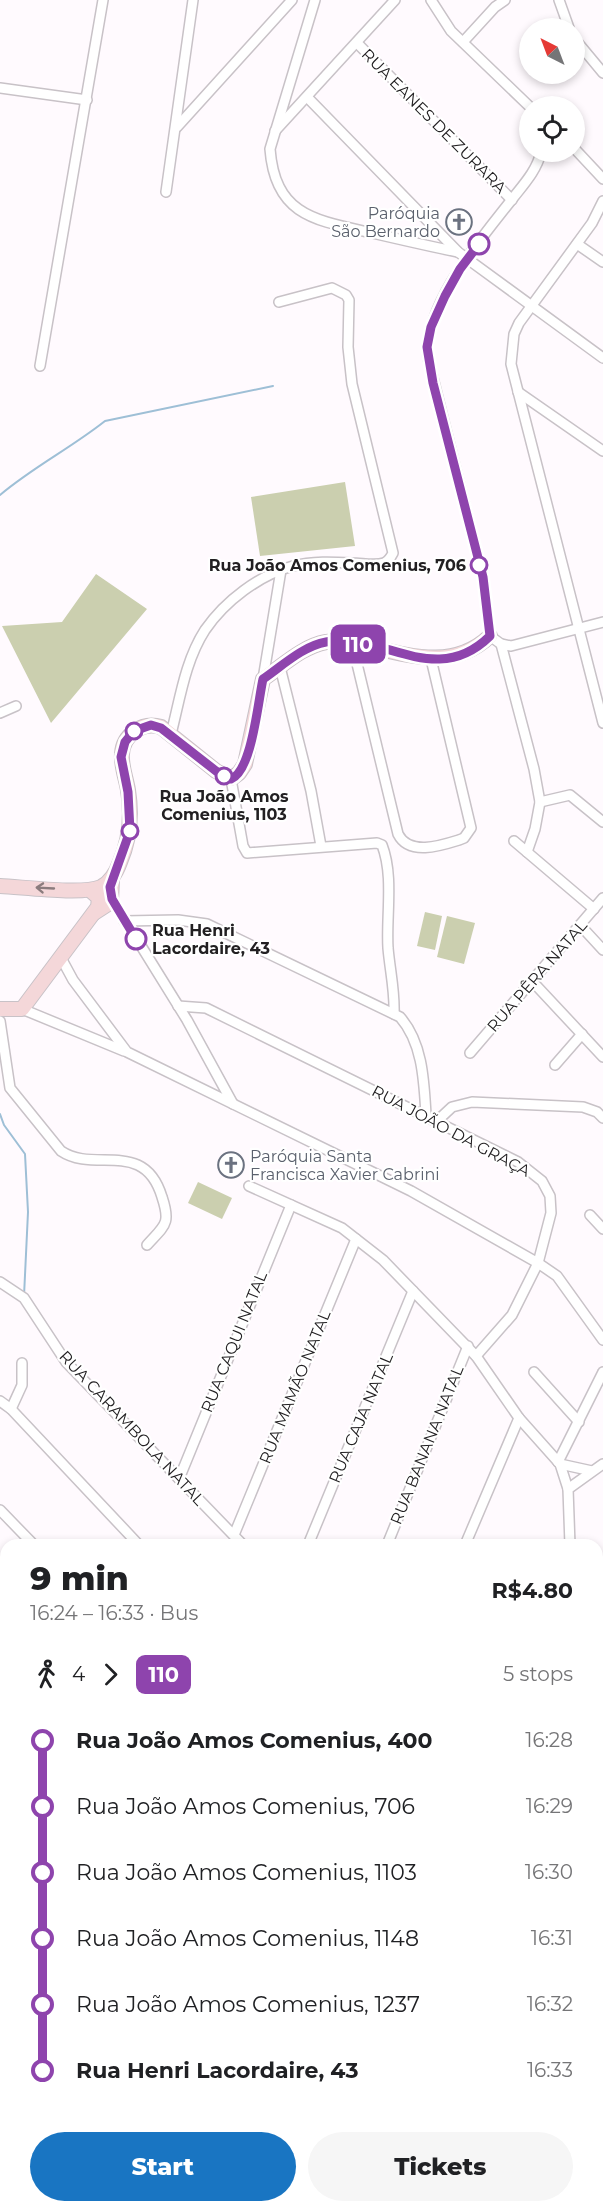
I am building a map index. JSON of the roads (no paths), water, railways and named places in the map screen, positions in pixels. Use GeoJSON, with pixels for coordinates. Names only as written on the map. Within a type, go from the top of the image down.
{"type":"FeatureCollection","features":[{"type":"Feature","properties":{"kind":"street"},"geometry":{"type":"LineString","coordinates":[[39,366],[103,0]]}},
{"type":"Feature","properties":{"kind":"street"},"geometry":{"type":"LineString","coordinates":[[166,192],[193,0]]}},
{"type":"Feature","properties":{"kind":"street"},"geometry":{"type":"LineString","coordinates":[[176,128],[292,0]]}},
{"type":"Feature","properties":{"kind":"street"},"geometry":{"type":"LineString","coordinates":[[315,0],[270,149],[274,180],[281,192],[299,211],[321,222],[459,252]]}},
{"type":"Feature","properties":{"kind":"street"},"geometry":{"type":"LineString","coordinates":[[274,132],[395,0]]}},
{"type":"Feature","properties":{"kind":"street"},"geometry":{"type":"LineString","coordinates":[[431,0],[440,18],[519,97]]}},
{"type":"Feature","properties":{"kind":"street"},"geometry":{"type":"LineString","coordinates":[[463,42],[495,7],[505,0]]}},
{"type":"Feature","properties":{"kind":"street"},"geometry":{"type":"LineString","coordinates":[[559,0],[565,18]]}},
{"type":"Feature","properties":{"kind":"street","name":"RUA EANES DE ZURARA"},"geometry":{"type":"LineString","coordinates":[[357,43],[512,200]]}},
{"type":"Feature","properties":{"kind":"street"},"geometry":{"type":"LineString","coordinates":[[585,51],[603,73]]}},
{"type":"Feature","properties":{"kind":"street"},"geometry":{"type":"LineString","coordinates":[[0,88],[87,100]]}},
{"type":"Feature","properties":{"kind":"street"},"geometry":{"type":"LineString","coordinates":[[307,97],[459,252],[603,358]]}},
{"type":"Feature","properties":{"kind":"street"},"geometry":{"type":"LineString","coordinates":[[585,160],[603,179]]}},
{"type":"Feature","properties":{"kind":"street"},"geometry":{"type":"LineString","coordinates":[[527,852],[535,830],[540,802],[534,769],[496,640],[483,577],[433,383],[427,347],[436,314],[468,259],[532,174],[537,162]]}},
{"type":"Feature","properties":{"kind":"street"},"geometry":{"type":"LineString","coordinates":[[603,201],[600,211],[531,304],[514,334],[511,364],[603,723]]}},
{"type":"Feature","properties":{"kind":"street"},"geometry":{"type":"LineString","coordinates":[[577,244],[603,262]]}},
{"type":"Feature","properties":{"kind":"street"},"geometry":{"type":"LineString","coordinates":[[171,734],[185,675],[204,632],[238,596],[281,570],[319,562],[378,564],[389,560],[394,550],[352,384],[348,346],[349,300],[346,295],[332,288],[279,302]]}},
{"type":"Feature","properties":{"kind":"street"},"geometry":{"type":"LineString","coordinates":[[518,392],[603,451]]}},
{"type":"Feature","properties":{"kind":"street"},"geometry":{"type":"LineString","coordinates":[[231,779],[236,777],[245,764],[263,679],[281,570]]}},
{"type":"Feature","properties":{"kind":"street"},"geometry":{"type":"LineString","coordinates":[[263,679],[316,645],[333,641],[431,659],[463,653],[496,640],[511,646],[603,621]]}},
{"type":"Feature","properties":{"kind":"street"},"geometry":{"type":"LineString","coordinates":[[352,643],[400,839],[414,847],[459,840],[464,838],[471,828],[431,659]]}},
{"type":"Feature","properties":{"kind":"street"},"geometry":{"type":"LineString","coordinates":[[280,667],[311,791],[321,846]]}},
{"type":"Feature","properties":{"kind":"street"},"geometry":{"type":"LineString","coordinates":[[0,713],[16,706]]}},
{"type":"Feature","properties":{"kind":"street"},"geometry":{"type":"LineString","coordinates":[[21,1009],[94,913],[124,854],[130,831],[128,792],[121,757],[125,742],[134,731],[151,725],[171,734],[216,771],[231,779]]}},
{"type":"Feature","properties":{"kind":"street"},"geometry":{"type":"LineString","coordinates":[[231,779],[244,849],[250,853],[377,843],[383,848],[394,1014]]}},
{"type":"Feature","properties":{"kind":"street"},"geometry":{"type":"LineString","coordinates":[[540,802],[573,796],[603,822]]}},
{"type":"Feature","properties":{"kind":"street"},"geometry":{"type":"LineString","coordinates":[[514,842],[594,909]]}},
{"type":"Feature","properties":{"kind":"street"},"geometry":{"type":"LineString","coordinates":[[0,886],[105,889]]}},
{"type":"Feature","properties":{"kind":"street"},"geometry":{"type":"LineString","coordinates":[[94,913],[109,905],[105,889]]}},
{"type":"Feature","properties":{"kind":"street"},"geometry":{"type":"LineString","coordinates":[[105,889],[178,1006],[234,1104]]}},
{"type":"Feature","properties":{"kind":"street","name":"RUA PÊRA NATAL"},"geometry":{"type":"LineString","coordinates":[[470,1053],[603,898]]}},
{"type":"Feature","properties":{"kind":"street"},"geometry":{"type":"LineString","coordinates":[[124,921],[200,922],[394,1014],[406,1024],[419,1056],[426,1115]]}},
{"type":"Feature","properties":{"kind":"street"},"geometry":{"type":"LineString","coordinates":[[580,925],[603,950]]}},
{"type":"Feature","properties":{"kind":"street"},"geometry":{"type":"LineString","coordinates":[[60,956],[73,980],[127,1052]]}},
{"type":"Feature","properties":{"kind":"street"},"geometry":{"type":"LineString","coordinates":[[532,981],[603,1058]]}},
{"type":"Feature","properties":{"kind":"street","name":"RUA JOÃO DA GRAÇA"},"geometry":{"type":"LineString","coordinates":[[178,1006],[206,1008],[518,1162],[542,1181],[552,1204],[538,1263],[512,1315],[476,1356]]}},
{"type":"Feature","properties":{"kind":"street"},"geometry":{"type":"LineString","coordinates":[[0,1009],[21,1009],[127,1052],[411,1191],[557,1276],[603,1340]]}},
{"type":"Feature","properties":{"kind":"street"},"geometry":{"type":"LineString","coordinates":[[0,1021],[10,1088],[61,1151],[70,1157],[132,1160],[150,1174],[160,1190],[168,1215],[166,1224],[147,1245]]}},
{"type":"Feature","properties":{"kind":"street"},"geometry":{"type":"LineString","coordinates":[[555,1065],[582,1034]]}},
{"type":"Feature","properties":{"kind":"street"},"geometry":{"type":"LineString","coordinates":[[437,1121],[452,1107],[471,1102],[583,1107],[597,1112],[603,1118]]}},
{"type":"Feature","properties":{"kind":"street"},"geometry":{"type":"LineString","coordinates":[[249,1186],[322,1218],[356,1239],[384,1260],[468,1346],[519,1418],[559,1463],[568,1489],[570,1539]]}},
{"type":"Feature","properties":{"kind":"street","name":"RUA CAQUI NATAL"},"geometry":{"type":"LineString","coordinates":[[179,1479],[291,1205]]}},
{"type":"Feature","properties":{"kind":"street"},"geometry":{"type":"LineString","coordinates":[[590,1215],[603,1229]]}},
{"type":"Feature","properties":{"kind":"street","name":"RUA MAMÃO NATAL"},"geometry":{"type":"LineString","coordinates":[[234,1535],[356,1239]]}},
{"type":"Feature","properties":{"kind":"street","name":"RUA CARAMBOLA NATAL"},"geometry":{"type":"LineString","coordinates":[[0,1282],[24,1298],[66,1362],[238,1539]]}},
{"type":"Feature","properties":{"kind":"street","name":"RUA CAJA NATAL"},"geometry":{"type":"LineString","coordinates":[[310,1539],[413,1291]]}},
{"type":"Feature","properties":{"kind":"street","name":"RUA BANANA NATAL"},"geometry":{"type":"LineString","coordinates":[[389,1539],[468,1346]]}},
{"type":"Feature","properties":{"kind":"street"},"geometry":{"type":"LineString","coordinates":[[11,1409],[22,1385],[22,1363]]}},
{"type":"Feature","properties":{"kind":"street"},"geometry":{"type":"LineString","coordinates":[[534,1372],[579,1422]]}},
{"type":"Feature","properties":{"kind":"street"},"geometry":{"type":"LineString","coordinates":[[559,1463],[603,1372]]}},
{"type":"Feature","properties":{"kind":"street"},"geometry":{"type":"LineString","coordinates":[[0,1401],[11,1409],[133,1539]]}},
{"type":"Feature","properties":{"kind":"street"},"geometry":{"type":"LineString","coordinates":[[468,1539],[519,1418]]}},
{"type":"Feature","properties":{"kind":"street"},"geometry":{"type":"LineString","coordinates":[[559,1463],[592,1471]]}},
{"type":"Feature","properties":{"kind":"street"},"geometry":{"type":"LineString","coordinates":[[568,1489],[603,1464]]}},
{"type":"Feature","properties":{"kind":"street"},"geometry":{"type":"LineString","coordinates":[[0,1510],[28,1539]]}},
{"type":"Feature","properties":{"kind":"waterway"},"geometry":{"type":"LineString","coordinates":[[0,495],[105,421],[273,386]]}},
{"type":"Feature","properties":{"kind":"waterway"},"geometry":{"type":"LineString","coordinates":[[0,1114],[4,1125],[25,1154],[28,1212],[24,1296]]}},
{"type":"Feature","properties":{"kind":"place","name":"Paróquia São Bernardo"},"geometry":{"type":"Point","coordinates":[459,222]}},
{"type":"Feature","properties":{"kind":"place","name":"Rua João Amos Comenius, 706"},"geometry":{"type":"Point","coordinates":[479,565]}},
{"type":"Feature","properties":{"kind":"place","name":"Rua João Amos Comenius, 1103"},"geometry":{"type":"Point","coordinates":[224,776]}},
{"type":"Feature","properties":{"kind":"place","name":"Rua Henri Lacordaire, 43"},"geometry":{"type":"Point","coordinates":[136,939]}},
{"type":"Feature","properties":{"kind":"place","name":"Paróquia Santa Francisca Xavier Cabrini"},"geometry":{"type":"Point","coordinates":[231,1165]}}]}
